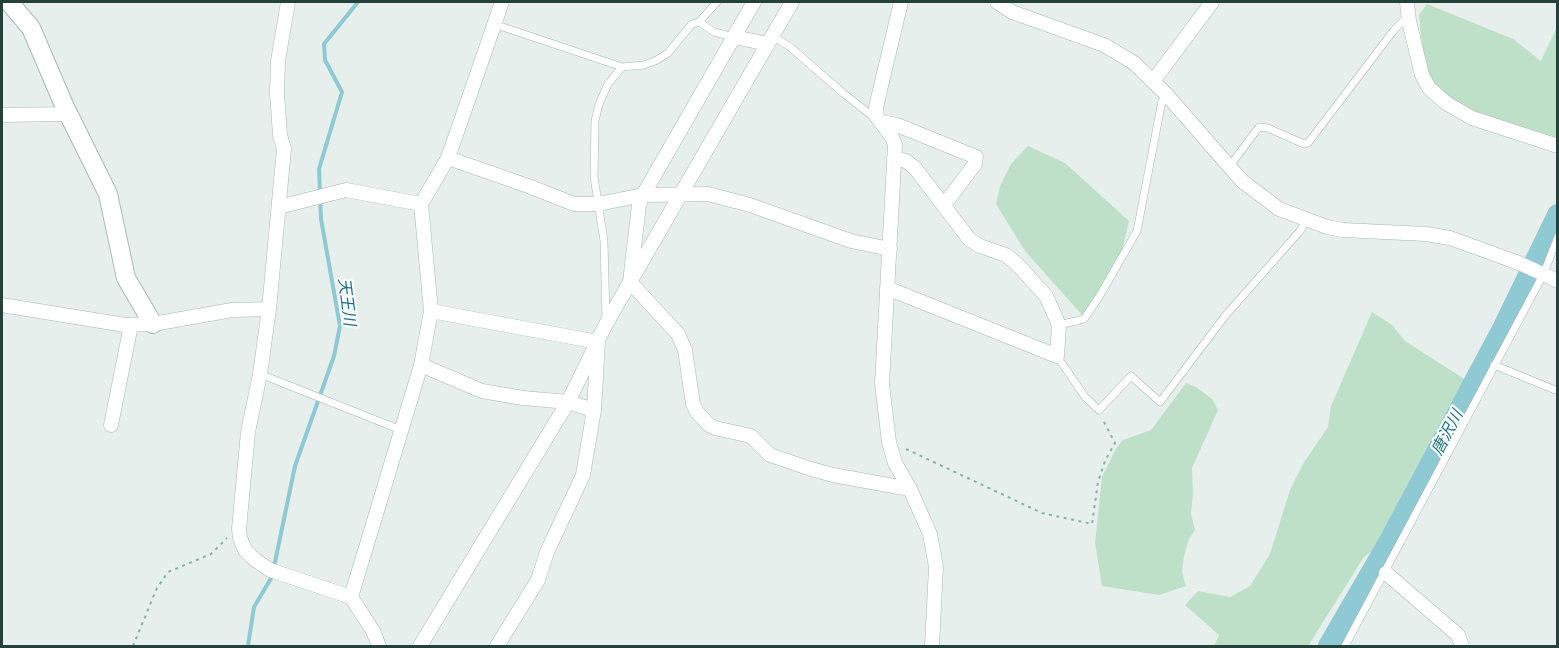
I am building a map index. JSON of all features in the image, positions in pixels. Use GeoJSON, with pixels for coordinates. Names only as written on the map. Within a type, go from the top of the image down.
{"type":"FeatureCollection","features":[{"type":"Feature","properties":{"kind":"street"},"geometry":{"type":"LineString","coordinates":[[9,2],[31,28],[68,114],[108,194],[126,278],[153,324]]}},
{"type":"Feature","properties":{"kind":"street"},"geometry":{"type":"LineString","coordinates":[[288,2],[278,61],[277,93],[280,135],[284,149],[279,207],[269,309],[260,374],[248,432],[240,538],[245,550],[270,570],[351,597],[373,631],[379,646]]}},
{"type":"Feature","properties":{"kind":"street"},"geometry":{"type":"LineString","coordinates":[[351,597],[421,365],[431,311],[421,204],[448,158],[502,2]]}},
{"type":"Feature","properties":{"kind":"street"},"geometry":{"type":"LineString","coordinates":[[754,2],[643,195],[639,205],[630,282],[678,334],[685,350],[693,404],[709,425],[751,436],[770,454],[811,469],[910,489]]}},
{"type":"Feature","properties":{"kind":"street"},"geometry":{"type":"LineString","coordinates":[[420,646],[568,402],[606,324],[792,2]]}},
{"type":"Feature","properties":{"kind":"street"},"geometry":{"type":"LineString","coordinates":[[901,2],[876,107],[877,117],[892,136],[895,145],[882,384],[890,442],[896,463],[930,534],[936,567],[932,646]]}},
{"type":"Feature","properties":{"kind":"street"},"geometry":{"type":"LineString","coordinates":[[998,2],[1012,12],[1115,51],[1154,80],[1229,167],[1255,192],[1279,209],[1343,230],[1426,234],[1450,238],[1519,263],[1557,281]]}},
{"type":"Feature","properties":{"kind":"street"},"geometry":{"type":"LineString","coordinates":[[1154,80],[1212,2]]}},
{"type":"Feature","properties":{"kind":"street"},"geometry":{"type":"LineString","coordinates":[[1407,2],[1409,21],[1422,75],[1429,88],[1446,103],[1472,118],[1557,146]]}},
{"type":"Feature","properties":{"kind":"street"},"geometry":{"type":"LineString","coordinates":[[735,36],[770,40]]}},
{"type":"Feature","properties":{"kind":"street"},"geometry":{"type":"LineString","coordinates":[[2,115],[68,114]]}},
{"type":"Feature","properties":{"kind":"street"},"geometry":{"type":"LineString","coordinates":[[881,122],[897,125],[976,157],[975,164],[944,205]]}},
{"type":"Feature","properties":{"kind":"street"},"geometry":{"type":"LineString","coordinates":[[448,158],[574,204],[598,204],[643,195],[708,194],[750,205],[851,241],[890,249]]}},
{"type":"Feature","properties":{"kind":"street"},"geometry":{"type":"LineString","coordinates":[[887,288],[1057,356],[1059,325],[1046,296],[1006,255],[980,246],[969,239],[915,168],[906,161],[894,158]]}},
{"type":"Feature","properties":{"kind":"street"},"geometry":{"type":"LineString","coordinates":[[279,207],[346,190],[421,204]]}},
{"type":"Feature","properties":{"kind":"street"},"geometry":{"type":"LineString","coordinates":[[2,305],[131,325],[153,324],[232,310],[269,309]]}},
{"type":"Feature","properties":{"kind":"street"},"geometry":{"type":"LineString","coordinates":[[431,311],[598,342]]}},
{"type":"Feature","properties":{"kind":"street"},"geometry":{"type":"LineString","coordinates":[[111,425],[131,325]]}},
{"type":"Feature","properties":{"kind":"street"},"geometry":{"type":"LineString","coordinates":[[497,646],[538,580],[547,552],[583,475],[594,410],[598,342]]}},
{"type":"Feature","properties":{"kind":"street"},"geometry":{"type":"LineString","coordinates":[[421,365],[482,391],[568,402],[594,410]]}},
{"type":"Feature","properties":{"kind":"street"},"geometry":{"type":"LineString","coordinates":[[1386,573],[1458,634],[1462,646]]}},
{"type":"Feature","properties":{"kind":"lane"},"geometry":{"type":"LineString","coordinates":[[494,24],[622,67],[644,65],[668,53],[692,24],[699,22],[717,2]]}},
{"type":"Feature","properties":{"kind":"lane"},"geometry":{"type":"LineString","coordinates":[[1229,167],[1259,127],[1268,128],[1298,142],[1308,143],[1394,30],[1403,21],[1409,21]]}},
{"type":"Feature","properties":{"kind":"lane"},"geometry":{"type":"LineString","coordinates":[[699,22],[714,32],[735,36]]}},
{"type":"Feature","properties":{"kind":"lane"},"geometry":{"type":"LineString","coordinates":[[770,40],[790,47],[881,122]]}},
{"type":"Feature","properties":{"kind":"lane"},"geometry":{"type":"LineString","coordinates":[[606,324],[604,241],[594,177],[595,121],[599,104],[608,84],[622,67]]}},
{"type":"Feature","properties":{"kind":"lane"},"geometry":{"type":"LineString","coordinates":[[1059,325],[1084,319],[1137,231],[1162,101],[1166,94]]}},
{"type":"Feature","properties":{"kind":"lane"},"geometry":{"type":"LineString","coordinates":[[1057,356],[1085,397],[1099,410],[1131,376],[1160,402],[1225,316],[1300,231],[1307,219]]}},
{"type":"Feature","properties":{"kind":"lane"},"geometry":{"type":"LineString","coordinates":[[1345,646],[1386,573],[1543,275],[1557,237]]}},
{"type":"Feature","properties":{"kind":"lane"},"geometry":{"type":"LineString","coordinates":[[1494,365],[1557,391]]}},
{"type":"Feature","properties":{"kind":"lane"},"geometry":{"type":"LineString","coordinates":[[260,374],[401,430]]}},
{"type":"Feature","properties":{"kind":"path"},"geometry":{"type":"LineString","coordinates":[[890,442],[1042,513],[1092,524],[1098,482],[1105,461],[1115,443],[1099,410]]}},
{"type":"Feature","properties":{"kind":"path"},"geometry":{"type":"LineString","coordinates":[[133,646],[158,588],[168,572],[211,554],[239,529]]}},
{"type":"Feature","properties":{"kind":"green space"},"geometry":{"type":"Polygon","coordinates":[[[1427,4],[1513,39],[1541,61],[1557,27],[1557,137],[1532,134],[1480,117],[1448,99],[1429,82],[1424,64],[1419,15],[1427,4]]]}},
{"type":"Feature","properties":{"kind":"green space"},"geometry":{"type":"Polygon","coordinates":[[[1028,146],[1065,163],[1129,221],[1122,251],[1083,316],[1025,251],[996,204],[1000,186],[1011,164],[1028,146]]]}},
{"type":"Feature","properties":{"kind":"green space"},"geometry":{"type":"Polygon","coordinates":[[[1372,312],[1392,325],[1405,341],[1469,382],[1435,457],[1397,532],[1364,557],[1308,646],[1214,646],[1219,635],[1185,605],[1198,591],[1230,597],[1250,586],[1270,554],[1290,490],[1303,464],[1328,427],[1331,406],[1372,312]]]}},
{"type":"Feature","properties":{"kind":"green space"},"geometry":{"type":"Polygon","coordinates":[[[1186,383],[1196,387],[1212,399],[1218,410],[1192,468],[1191,514],[1195,530],[1189,539],[1184,556],[1182,572],[1186,586],[1159,595],[1102,586],[1095,543],[1102,477],[1123,440],[1151,430],[1186,383]]]}},
{"type":"Feature","properties":{"kind":"waterway","name":"天王川"},"geometry":{"type":"LineString","coordinates":[[274,567],[295,466],[334,356],[340,326],[321,219],[319,169],[342,92],[325,60],[324,44],[358,2]]}},
{"type":"Feature","properties":{"kind":"waterway","name":"唐沢川"},"geometry":{"type":"LineString","coordinates":[[1329,646],[1390,541],[1503,329],[1558,215]]}},
{"type":"Feature","properties":{"kind":"waterway","name":"天王川"},"geometry":{"type":"LineString","coordinates":[[248,646],[254,607],[273,575]]}}]}
